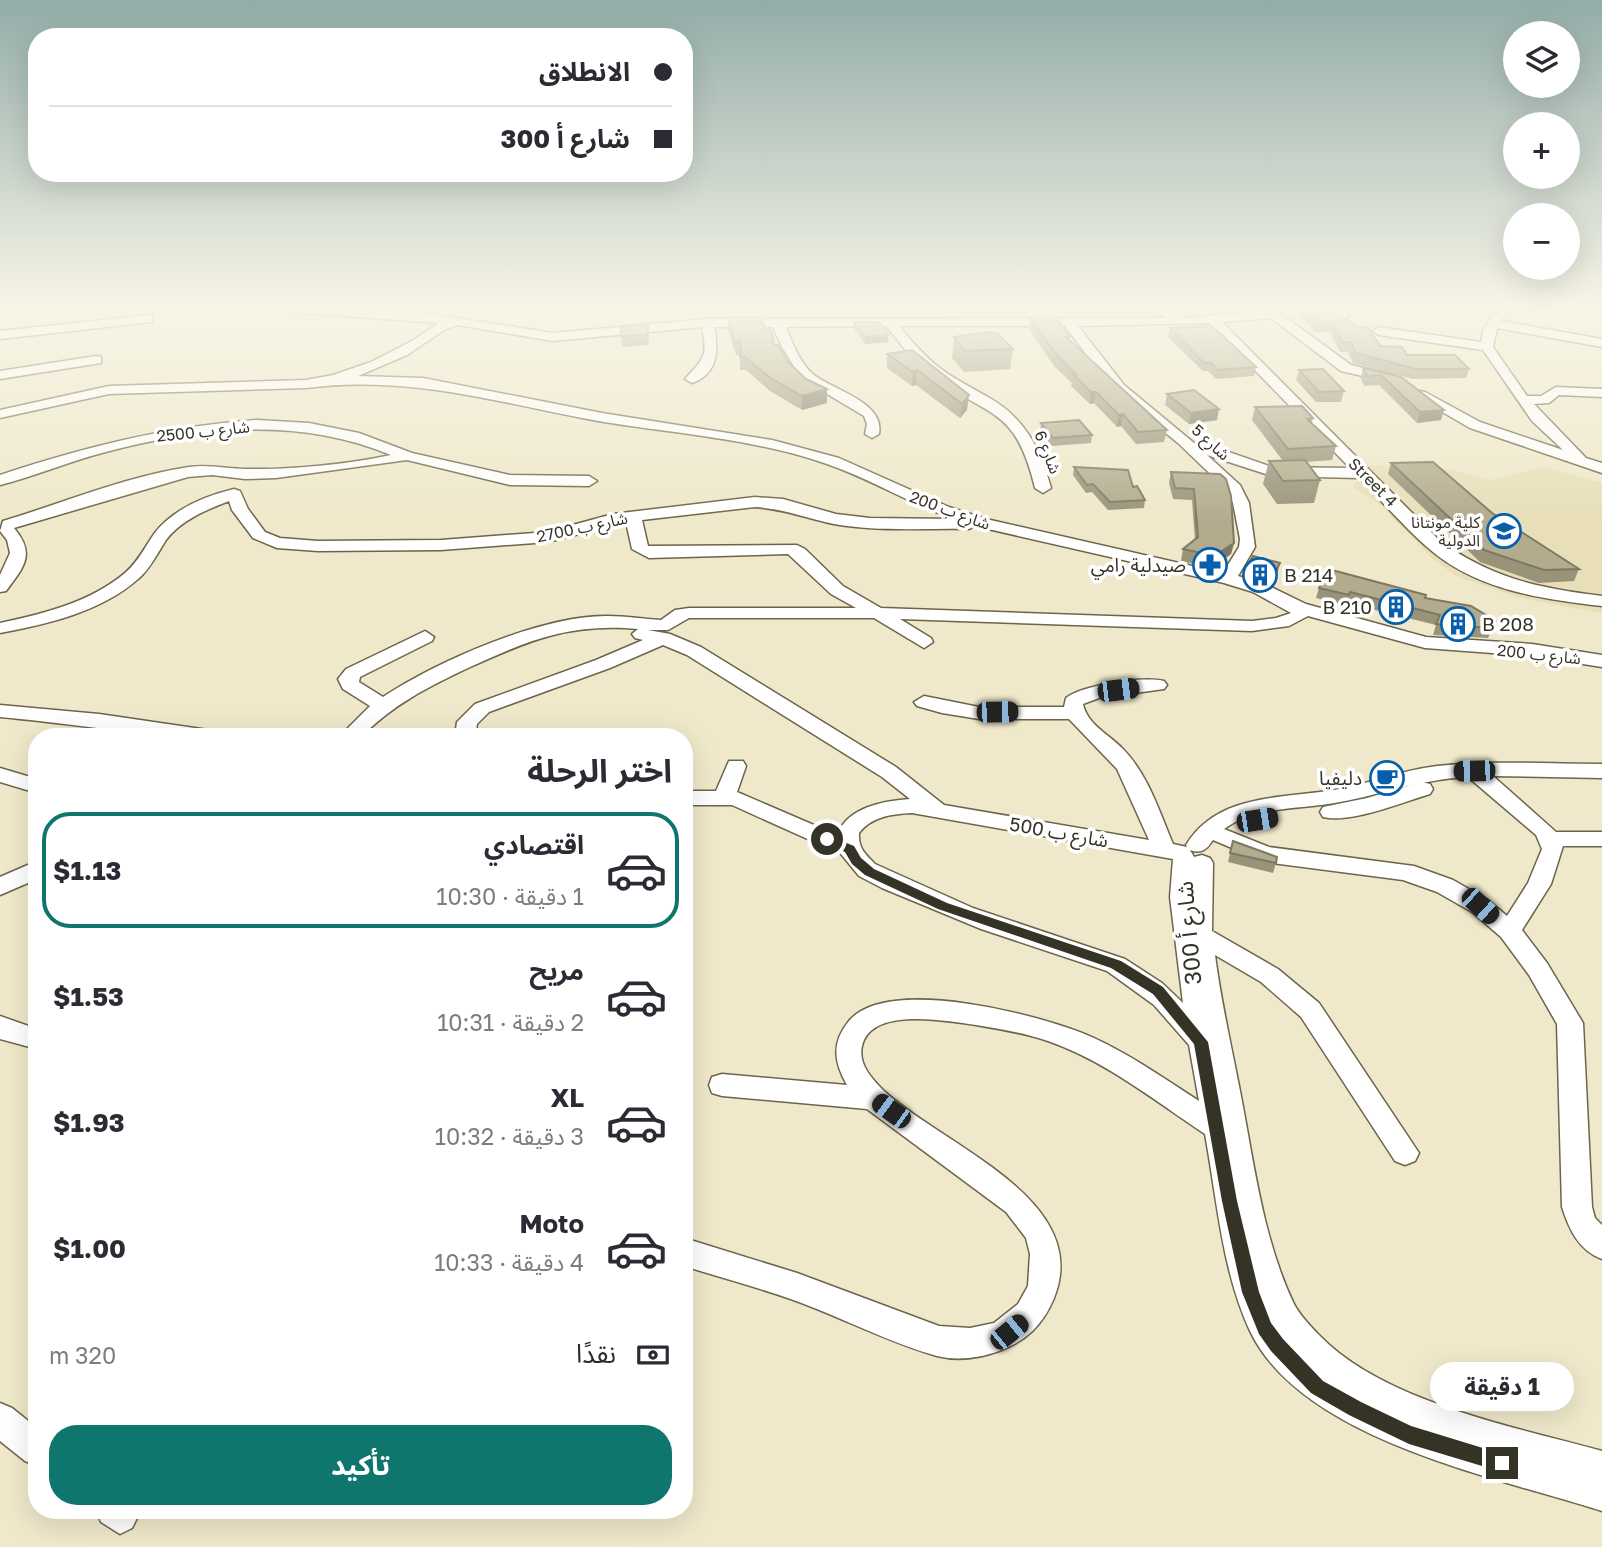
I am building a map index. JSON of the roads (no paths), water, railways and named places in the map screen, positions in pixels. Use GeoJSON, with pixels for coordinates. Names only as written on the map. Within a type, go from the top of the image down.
{"type":"FeatureCollection","features":[{"type":"Feature","properties":{"kind":"street"},"geometry":{"type":"LineString","coordinates":[[0,414],[109,390],[306,384],[343,377]]}},
{"type":"Feature","properties":{"kind":"street"},"geometry":{"type":"LineString","coordinates":[[809,377],[870,414],[874,424],[872,434]]}},
{"type":"Feature","properties":{"kind":"street","name":"شارع 6"},"geometry":{"type":"LineString","coordinates":[[945,377],[990,403],[1019,429],[1032,453],[1043,488]]}},
{"type":"Feature","properties":{"kind":"street","name":"شارع 5"},"geometry":{"type":"LineString","coordinates":[[1111,377],[1119,388],[1220,472],[1234,488],[1241,503],[1248,539],[1247,547],[1228,579]]}},
{"type":"Feature","properties":{"kind":"street","name":"Street 4"},"geometry":{"type":"LineString","coordinates":[[1267,377],[1355,470],[1433,544],[1470,571],[1515,588],[1602,601]]}},
{"type":"Feature","properties":{"kind":"street"},"geometry":{"type":"LineString","coordinates":[[1381,377],[1407,384],[1430,402],[1475,425],[1581,458],[1602,468]]}},
{"type":"Feature","properties":{"kind":"street"},"geometry":{"type":"LineString","coordinates":[[1508,377],[1537,418],[1581,458]]}},
{"type":"Feature","properties":{"kind":"street","name":"شارع ب 200"},"geometry":{"type":"LineString","coordinates":[[337,380],[431,383],[602,417],[765,442],[834,461],[943,510],[981,523],[1228,579],[1259,588],[1300,608],[1432,643],[1532,650],[1602,661]]}},
{"type":"Feature","properties":{"kind":"street"},"geometry":{"type":"LineString","coordinates":[[1523,400],[1544,400],[1556,391],[1602,393]]}},
{"type":"Feature","properties":{"kind":"street","name":"شارع ب 2500"},"geometry":{"type":"LineString","coordinates":[[0,480],[104,447],[158,435],[219,427],[279,426],[335,431],[373,440],[407,456],[510,480],[589,481]]}},
{"type":"Feature","properties":{"kind":"street"},"geometry":{"type":"LineString","coordinates":[[1184,440],[1262,470],[1308,474],[1355,470]]}},
{"type":"Feature","properties":{"kind":"street"},"geometry":{"type":"LineString","coordinates":[[1581,458],[1602,455]]}},
{"type":"Feature","properties":{"kind":"street","name":"شارع ب 2500"},"geometry":{"type":"LineString","coordinates":[[5,529],[167,476],[212,470],[255,474],[373,463],[407,456]]}},
{"type":"Feature","properties":{"kind":"street"},"geometry":{"type":"LineString","coordinates":[[0,628],[74,607],[116,588],[135,574],[161,537],[177,520],[234,494],[255,474]]}},
{"type":"Feature","properties":{"kind":"street","name":"شارع ب 2700"},"geometry":{"type":"LineString","coordinates":[[234,494],[251,528],[268,540],[289,545],[441,545],[523,539],[560,535],[633,516],[764,502],[783,504],[835,519],[870,523],[981,523]]}},
{"type":"Feature","properties":{"kind":"street"},"geometry":{"type":"LineString","coordinates":[[633,516],[643,551],[791,549],[799,553],[836,590],[924,642]]}},
{"type":"Feature","properties":{"kind":"street"},"geometry":{"type":"LineString","coordinates":[[0,587],[16,564],[20,548],[5,529]]}},
{"type":"Feature","properties":{"kind":"street"},"geometry":{"type":"LineString","coordinates":[[359,728],[383,706],[521,637],[583,623],[632,622],[662,626],[681,614],[689,613],[876,613],[1270,626],[1300,615],[1300,608]]}},
{"type":"Feature","properties":{"kind":"street"},"geometry":{"type":"LineString","coordinates":[[372,728],[418,690],[528,646],[553,639],[604,632],[663,638],[694,651],[888,772],[938,810]]}},
{"type":"Feature","properties":{"kind":"street"},"geometry":{"type":"LineString","coordinates":[[383,706],[350,685],[348,679],[353,673],[425,637]]}},
{"type":"Feature","properties":{"kind":"street"},"geometry":{"type":"LineString","coordinates":[[466,728],[467,722],[482,708],[603,664],[663,638]]}},
{"type":"Feature","properties":{"kind":"street"},"geometry":{"type":"LineString","coordinates":[[1157,685],[1081,695],[1073,702],[1074,713],[1117,754],[1193,851],[1242,823],[1269,812],[1346,809],[1380,793],[1431,787],[1479,776],[1602,771]]}},
{"type":"Feature","properties":{"kind":"street"},"geometry":{"type":"LineString","coordinates":[[924,702],[964,713],[1074,713]]}},
{"type":"Feature","properties":{"kind":"street"},"geometry":{"type":"LineString","coordinates":[[0,711],[154,728]]}},
{"type":"Feature","properties":{"kind":"street"},"geometry":{"type":"LineString","coordinates":[[725,796],[736,766]]}},
{"type":"Feature","properties":{"kind":"street"},"geometry":{"type":"LineString","coordinates":[[0,775],[28,783]]}},
{"type":"Feature","properties":{"kind":"street"},"geometry":{"type":"LineString","coordinates":[[1479,776],[1602,779]]}},
{"type":"Feature","properties":{"kind":"street"},"geometry":{"type":"LineString","coordinates":[[1479,776],[1535,822],[1551,839],[1553,849],[1548,867],[1509,931]]}},
{"type":"Feature","properties":{"kind":"street"},"geometry":{"type":"LineString","coordinates":[[693,798],[735,798],[849,849],[856,861],[869,872],[943,906],[1116,965],[1158,990],[1222,1066]]}},
{"type":"Feature","properties":{"kind":"street","name":"شارع ب 500"},"geometry":{"type":"LineString","coordinates":[[849,849],[848,835],[853,824],[866,814],[897,806],[938,810],[1193,851],[1265,854],[1406,872],[1445,886],[1480,906],[1509,931],[1538,969],[1570,1023],[1577,1208],[1583,1225],[1602,1246]]}},
{"type":"Feature","properties":{"kind":"street"},"geometry":{"type":"LineString","coordinates":[[1551,839],[1602,839]]}},
{"type":"Feature","properties":{"kind":"street","name":"شارع أ 300"},"geometry":{"type":"LineString","coordinates":[[1193,851],[1182,898],[1193,931],[1222,1066],[1230,1201],[1250,1292],[1265,1328],[1277,1345],[1317,1387],[1409,1434],[1476,1443],[1602,1468]]}},
{"type":"Feature","properties":{"kind":"street"},"geometry":{"type":"LineString","coordinates":[[0,887],[28,873]]}},
{"type":"Feature","properties":{"kind":"street"},"geometry":{"type":"LineString","coordinates":[[1193,931],[1277,980],[1297,996],[1310,1010],[1405,1153]]}},
{"type":"Feature","properties":{"kind":"street","name":"شارع أ 300"},"geometry":{"type":"LineString","coordinates":[[1193,931],[1201,1042],[1226,1134]]}},
{"type":"Feature","properties":{"kind":"street"},"geometry":{"type":"LineString","coordinates":[[693,1255],[797,1287],[939,1341],[964,1343],[988,1340],[1009,1332],[1027,1318],[1039,1300],[1046,1280],[1044,1249],[1031,1219],[1016,1203],[873,1098],[851,1068],[848,1054],[850,1041],[857,1029],[868,1019],[882,1013],[915,1010],[1007,1020],[1060,1034],[1090,1047],[1226,1134]]}},
{"type":"Feature","properties":{"kind":"street"},"geometry":{"type":"LineString","coordinates":[[0,1026],[7,1031],[28,1037]]}},
{"type":"Feature","properties":{"kind":"street"},"geometry":{"type":"LineString","coordinates":[[722,1085],[873,1098]]}},
{"type":"Feature","properties":{"kind":"street"},"geometry":{"type":"LineString","coordinates":[[0,1420],[28,1442]]}},
{"type":"Feature","properties":{"kind":"street","name":"شارع أ 300"},"geometry":{"type":"LineString","coordinates":[[1476,1443],[1602,1494]]}},
{"type":"Feature","properties":{"kind":"place","name":"كلية مونتانا الدولية"},"geometry":{"type":"Point","coordinates":[1504,531]}},
{"type":"Feature","properties":{"kind":"place","name":"صيدلية رامي"},"geometry":{"type":"Point","coordinates":[1210,565]}},
{"type":"Feature","properties":{"kind":"place","name":"B 214"},"geometry":{"type":"Point","coordinates":[1260,575]}},
{"type":"Feature","properties":{"kind":"place","name":"B 210"},"geometry":{"type":"Point","coordinates":[1396,607]}},
{"type":"Feature","properties":{"kind":"place","name":"B 208"},"geometry":{"type":"Point","coordinates":[1458,624]}},
{"type":"Feature","properties":{"kind":"place","name":"دليفيا"},"geometry":{"type":"Point","coordinates":[1387,778]}}]}
